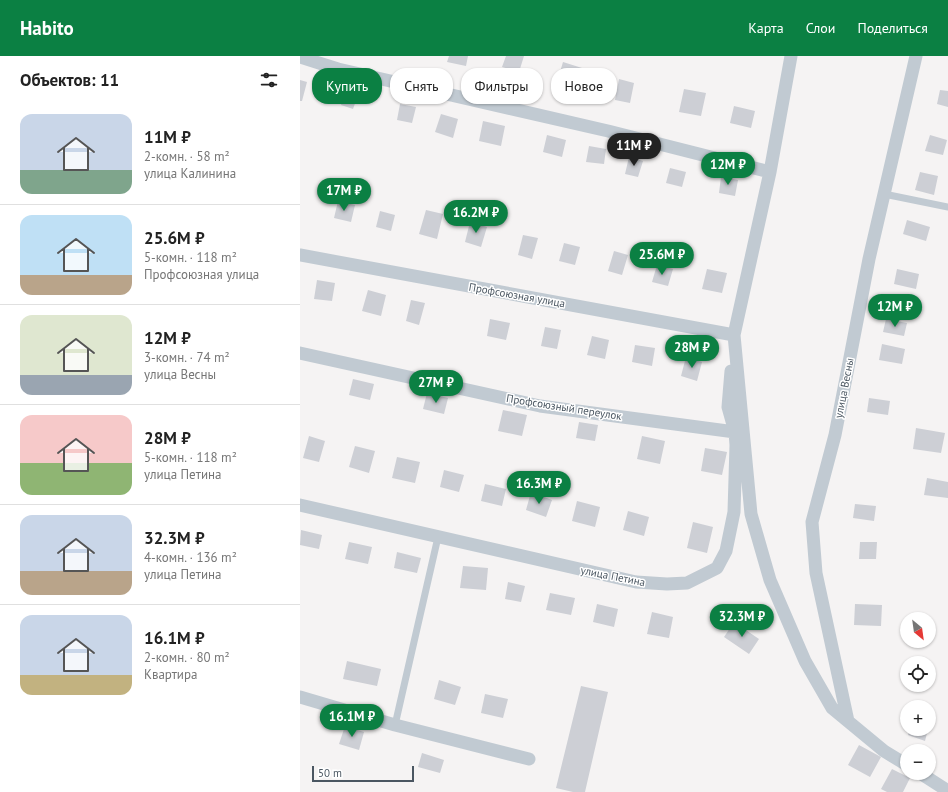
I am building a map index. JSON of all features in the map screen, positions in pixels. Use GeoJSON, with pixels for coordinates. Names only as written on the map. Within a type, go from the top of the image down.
{"type":"FeatureCollection","features":[{"type":"Feature","properties":{"kind":"street"},"geometry":{"type":"LineString","coordinates":[[791,56],[770,172],[734,335],[751,514],[770,580],[805,661],[832,708],[884,751],[900,761]]}},
{"type":"Feature","properties":{"kind":"street","name":"улица Весны"},"geometry":{"type":"LineString","coordinates":[[848,721],[816,573],[812,522],[835,434],[869,258],[916,56]]}},
{"type":"Feature","properties":{"kind":"street"},"geometry":{"type":"LineString","coordinates":[[300,57],[338,69],[608,131],[770,172]]}},
{"type":"Feature","properties":{"kind":"street","name":"Профсоюзная улица"},"geometry":{"type":"LineString","coordinates":[[300,255],[734,335]]}},
{"type":"Feature","properties":{"kind":"street","name":"улица Петина"},"geometry":{"type":"LineString","coordinates":[[300,505],[636,582],[667,584],[688,583],[717,568],[726,551],[734,512],[736,445],[735,432],[728,407],[734,335]]}},
{"type":"Feature","properties":{"kind":"street","name":"Профсоюзный переулок"},"geometry":{"type":"LineString","coordinates":[[300,353],[540,406],[735,432]]}},
{"type":"Feature","properties":{"kind":"street"},"geometry":{"type":"LineString","coordinates":[[300,697],[395,726],[529,759]]}},
{"type":"Feature","properties":{"kind":"street"},"geometry":{"type":"LineString","coordinates":[[931,780],[948,791]]}},
{"type":"Feature","properties":{"kind":"lane"},"geometry":{"type":"LineString","coordinates":[[884,194],[948,207]]}},
{"type":"Feature","properties":{"kind":"lane"},"geometry":{"type":"LineString","coordinates":[[395,726],[438,537]]}},
{"type":"Feature","properties":{"kind":"building"},"geometry":{"type":"Polygon","coordinates":[[[449,56],[468,56],[466,66],[447,62],[449,56]]]}},
{"type":"Feature","properties":{"kind":"building"},"geometry":{"type":"Polygon","coordinates":[[[506,56],[524,56],[520,68],[502,67],[506,56]]]}},
{"type":"Feature","properties":{"kind":"building"},"geometry":{"type":"Polygon","coordinates":[[[563,62],[582,68],[561,68],[563,62]]]}},
{"type":"Feature","properties":{"kind":"building"},"geometry":{"type":"Polygon","coordinates":[[[619,79],[634,83],[630,103],[617,100],[619,79]]]}},
{"type":"Feature","properties":{"kind":"building"},"geometry":{"type":"Polygon","coordinates":[[[300,80],[307,82],[302,101],[300,101],[300,80]]]}},
{"type":"Feature","properties":{"kind":"building"},"geometry":{"type":"Polygon","coordinates":[[[684,89],[706,93],[701,116],[679,112],[684,89]]]}},
{"type":"Feature","properties":{"kind":"building"},"geometry":{"type":"Polygon","coordinates":[[[940,90],[948,91],[948,107],[937,104],[940,90]]]}},
{"type":"Feature","properties":{"kind":"building"},"geometry":{"type":"Polygon","coordinates":[[[341,104],[355,104],[353,109],[341,104]]]}},
{"type":"Feature","properties":{"kind":"building"},"geometry":{"type":"Polygon","coordinates":[[[400,104],[416,107],[412,123],[397,120],[400,104]]]}},
{"type":"Feature","properties":{"kind":"building"},"geometry":{"type":"Polygon","coordinates":[[[734,106],[755,111],[751,128],[730,123],[734,106]]]}},
{"type":"Feature","properties":{"kind":"building"},"geometry":{"type":"Polygon","coordinates":[[[441,114],[458,119],[453,138],[435,132],[441,114]]]}},
{"type":"Feature","properties":{"kind":"building"},"geometry":{"type":"Polygon","coordinates":[[[483,121],[505,126],[501,146],[479,141],[483,121]]]}},
{"type":"Feature","properties":{"kind":"building"},"geometry":{"type":"Polygon","coordinates":[[[547,135],[566,140],[562,157],[543,152],[547,135]]]}},
{"type":"Feature","properties":{"kind":"building"},"geometry":{"type":"Polygon","coordinates":[[[930,135],[947,140],[943,155],[925,151],[930,135]]]}},
{"type":"Feature","properties":{"kind":"building"},"geometry":{"type":"Polygon","coordinates":[[[589,146],[606,149],[604,164],[586,162],[589,146]]]}},
{"type":"Feature","properties":{"kind":"building"},"geometry":{"type":"Polygon","coordinates":[[[629,157],[643,161],[638,177],[625,174],[629,157]]]}},
{"type":"Feature","properties":{"kind":"building"},"geometry":{"type":"Polygon","coordinates":[[[670,168],[686,172],[682,187],[666,183],[670,168]]]}},
{"type":"Feature","properties":{"kind":"building"},"geometry":{"type":"Polygon","coordinates":[[[920,172],[938,176],[934,195],[915,190],[920,172]]]}},
{"type":"Feature","properties":{"kind":"building"},"geometry":{"type":"Polygon","coordinates":[[[721,177],[738,180],[735,196],[719,193],[721,177]]]}},
{"type":"Feature","properties":{"kind":"building"},"geometry":{"type":"Polygon","coordinates":[[[338,201],[355,205],[351,222],[334,218],[338,201]]]}},
{"type":"Feature","properties":{"kind":"building"},"geometry":{"type":"Polygon","coordinates":[[[426,210],[443,214],[437,239],[419,234],[426,210]]]}},
{"type":"Feature","properties":{"kind":"building"},"geometry":{"type":"Polygon","coordinates":[[[380,211],[395,215],[391,231],[376,227],[380,211]]]}},
{"type":"Feature","properties":{"kind":"building"},"geometry":{"type":"Polygon","coordinates":[[[907,220],[930,227],[926,241],[903,234],[907,220]]]}},
{"type":"Feature","properties":{"kind":"building"},"geometry":{"type":"Polygon","coordinates":[[[470,222],[487,227],[481,247],[465,242],[470,222]]]}},
{"type":"Feature","properties":{"kind":"building"},"geometry":{"type":"Polygon","coordinates":[[[523,235],[538,238],[532,259],[518,255],[523,235]]]}},
{"type":"Feature","properties":{"kind":"building"},"geometry":{"type":"Polygon","coordinates":[[[564,243],[580,247],[575,265],[559,261],[564,243]]]}},
{"type":"Feature","properties":{"kind":"building"},"geometry":{"type":"Polygon","coordinates":[[[614,251],[628,255],[622,275],[608,271],[614,251]]]}},
{"type":"Feature","properties":{"kind":"building"},"geometry":{"type":"Polygon","coordinates":[[[657,265],[673,269],[668,286],[652,282],[657,265]]]}},
{"type":"Feature","properties":{"kind":"building"},"geometry":{"type":"Polygon","coordinates":[[[707,269],[727,273],[722,293],[702,289],[707,269]]]}},
{"type":"Feature","properties":{"kind":"building"},"geometry":{"type":"Polygon","coordinates":[[[897,269],[919,274],[916,289],[894,284],[897,269]]]}},
{"type":"Feature","properties":{"kind":"building"},"geometry":{"type":"Polygon","coordinates":[[[317,280],[335,283],[332,301],[314,299],[317,280]]]}},
{"type":"Feature","properties":{"kind":"building"},"geometry":{"type":"Polygon","coordinates":[[[368,290],[386,295],[381,316],[362,311],[368,290]]]}},
{"type":"Feature","properties":{"kind":"building"},"geometry":{"type":"Polygon","coordinates":[[[411,300],[425,303],[419,325],[406,321],[411,300]]]}},
{"type":"Feature","properties":{"kind":"building"},"geometry":{"type":"Polygon","coordinates":[[[490,319],[510,323],[506,340],[487,336],[490,319]]]}},
{"type":"Feature","properties":{"kind":"building"},"geometry":{"type":"Polygon","coordinates":[[[886,319],[907,323],[904,336],[883,332],[886,319]]]}},
{"type":"Feature","properties":{"kind":"building"},"geometry":{"type":"Polygon","coordinates":[[[545,327],[561,330],[557,349],[541,346],[545,327]]]}},
{"type":"Feature","properties":{"kind":"building"},"geometry":{"type":"Polygon","coordinates":[[[592,336],[609,340],[605,359],[587,355],[592,336]]]}},
{"type":"Feature","properties":{"kind":"building"},"geometry":{"type":"Polygon","coordinates":[[[882,344],[905,349],[902,364],[879,360],[882,344]]]}},
{"type":"Feature","properties":{"kind":"building"},"geometry":{"type":"Polygon","coordinates":[[[635,345],[655,348],[652,366],[632,362],[635,345]]]}},
{"type":"Feature","properties":{"kind":"building"},"geometry":{"type":"Polygon","coordinates":[[[686,357],[702,362],[697,381],[681,376],[686,357]]]}},
{"type":"Feature","properties":{"kind":"building"},"geometry":{"type":"Polygon","coordinates":[[[353,379],[374,384],[370,400],[349,395],[353,379]]]}},
{"type":"Feature","properties":{"kind":"building"},"geometry":{"type":"Polygon","coordinates":[[[427,393],[448,398],[444,414],[423,409],[427,393]]]}},
{"type":"Feature","properties":{"kind":"building"},"geometry":{"type":"Polygon","coordinates":[[[869,398],[890,401],[888,415],[867,412],[869,398]]]}},
{"type":"Feature","properties":{"kind":"building"},"geometry":{"type":"Polygon","coordinates":[[[503,410],[527,415],[522,436],[498,431],[503,410]]]}},
{"type":"Feature","properties":{"kind":"building"},"geometry":{"type":"Polygon","coordinates":[[[579,422],[598,425],[595,441],[576,438],[579,422]]]}},
{"type":"Feature","properties":{"kind":"building"},"geometry":{"type":"Polygon","coordinates":[[[916,428],[945,433],[941,453],[913,449],[916,428]]]}},
{"type":"Feature","properties":{"kind":"building"},"geometry":{"type":"Polygon","coordinates":[[[309,436],[325,441],[319,462],[303,458],[309,436]]]}},
{"type":"Feature","properties":{"kind":"building"},"geometry":{"type":"Polygon","coordinates":[[[642,436],[665,441],[660,464],[637,459],[642,436]]]}},
{"type":"Feature","properties":{"kind":"building"},"geometry":{"type":"Polygon","coordinates":[[[355,446],[375,451],[369,473],[349,467],[355,446]]]}},
{"type":"Feature","properties":{"kind":"building"},"geometry":{"type":"Polygon","coordinates":[[[705,448],[727,452],[722,475],[701,471],[705,448]]]}},
{"type":"Feature","properties":{"kind":"building"},"geometry":{"type":"Polygon","coordinates":[[[397,457],[420,462],[415,483],[392,478],[397,457]]]}},
{"type":"Feature","properties":{"kind":"building"},"geometry":{"type":"Polygon","coordinates":[[[444,470],[464,475],[459,492],[440,487],[444,470]]]}},
{"type":"Feature","properties":{"kind":"building"},"geometry":{"type":"Polygon","coordinates":[[[927,478],[948,482],[948,498],[924,495],[927,478]]]}},
{"type":"Feature","properties":{"kind":"building"},"geometry":{"type":"Polygon","coordinates":[[[485,484],[506,489],[502,506],[481,501],[485,484]]]}},
{"type":"Feature","properties":{"kind":"building"},"geometry":{"type":"Polygon","coordinates":[[[531,492],[552,500],[546,517],[526,510],[531,492]]]}},
{"type":"Feature","properties":{"kind":"building"},"geometry":{"type":"Polygon","coordinates":[[[577,501],[600,507],[595,527],[572,521],[577,501]]]}},
{"type":"Feature","properties":{"kind":"building"},"geometry":{"type":"Polygon","coordinates":[[[855,504],[876,506],[874,521],[853,518],[855,504]]]}},
{"type":"Feature","properties":{"kind":"building"},"geometry":{"type":"Polygon","coordinates":[[[628,511],[649,517],[644,536],[623,530],[628,511]]]}},
{"type":"Feature","properties":{"kind":"building"},"geometry":{"type":"Polygon","coordinates":[[[693,522],[713,527],[707,553],[687,548],[693,522]]]}},
{"type":"Feature","properties":{"kind":"building"},"geometry":{"type":"Polygon","coordinates":[[[301,530],[322,535],[319,549],[300,545],[301,530]]]}},
{"type":"Feature","properties":{"kind":"building"},"geometry":{"type":"Polygon","coordinates":[[[349,542],[372,547],[368,564],[345,559],[349,542]]]}},
{"type":"Feature","properties":{"kind":"building"},"geometry":{"type":"Polygon","coordinates":[[[860,542],[877,542],[876,559],[859,559],[860,542]]]}},
{"type":"Feature","properties":{"kind":"building"},"geometry":{"type":"Polygon","coordinates":[[[397,552],[421,558],[417,573],[394,568],[397,552]]]}},
{"type":"Feature","properties":{"kind":"building"},"geometry":{"type":"Polygon","coordinates":[[[463,566],[488,568],[486,590],[460,588],[463,566]]]}},
{"type":"Feature","properties":{"kind":"building"},"geometry":{"type":"Polygon","coordinates":[[[508,582],[525,586],[521,602],[505,599],[508,582]]]}},
{"type":"Feature","properties":{"kind":"building"},"geometry":{"type":"Polygon","coordinates":[[[550,593],[575,598],[571,615],[546,610],[550,593]]]}},
{"type":"Feature","properties":{"kind":"building"},"geometry":{"type":"Polygon","coordinates":[[[597,604],[618,609],[614,627],[593,622],[597,604]]]}},
{"type":"Feature","properties":{"kind":"building"},"geometry":{"type":"Polygon","coordinates":[[[855,604],[882,605],[881,626],[854,625],[855,604]]]}},
{"type":"Feature","properties":{"kind":"building"},"geometry":{"type":"Polygon","coordinates":[[[652,612],[673,617],[669,638],[647,634],[652,612]]]}},
{"type":"Feature","properties":{"kind":"building"},"geometry":{"type":"Polygon","coordinates":[[[734,622],[759,639],[749,654],[724,637],[734,622]]]}},
{"type":"Feature","properties":{"kind":"building"},"geometry":{"type":"Polygon","coordinates":[[[347,661],[381,669],[377,686],[343,679],[347,661]]]}},
{"type":"Feature","properties":{"kind":"building"},"geometry":{"type":"Polygon","coordinates":[[[439,680],[461,687],[455,705],[434,699],[439,680]]]}},
{"type":"Feature","properties":{"kind":"building"},"geometry":{"type":"Polygon","coordinates":[[[581,686],[608,692],[585,792],[573,792],[556,788],[581,686]]]}},
{"type":"Feature","properties":{"kind":"building"},"geometry":{"type":"Polygon","coordinates":[[[485,694],[508,699],[503,718],[481,713],[485,694]]]}},
{"type":"Feature","properties":{"kind":"building"},"geometry":{"type":"Polygon","coordinates":[[[345,726],[364,732],[359,750],[339,744],[345,726]]]}},
{"type":"Feature","properties":{"kind":"building"},"geometry":{"type":"Polygon","coordinates":[[[911,736],[926,736],[925,741],[911,736]]]}},
{"type":"Feature","properties":{"kind":"building"},"geometry":{"type":"Polygon","coordinates":[[[859,745],[881,757],[870,777],[848,765],[859,745]]]}},
{"type":"Feature","properties":{"kind":"building"},"geometry":{"type":"Polygon","coordinates":[[[422,753],[444,760],[440,773],[418,767],[422,753]]]}},
{"type":"Feature","properties":{"kind":"building"},"geometry":{"type":"Polygon","coordinates":[[[892,769],[900,773],[900,780],[909,780],[903,792],[887,792],[881,789],[892,769]]]}}]}
